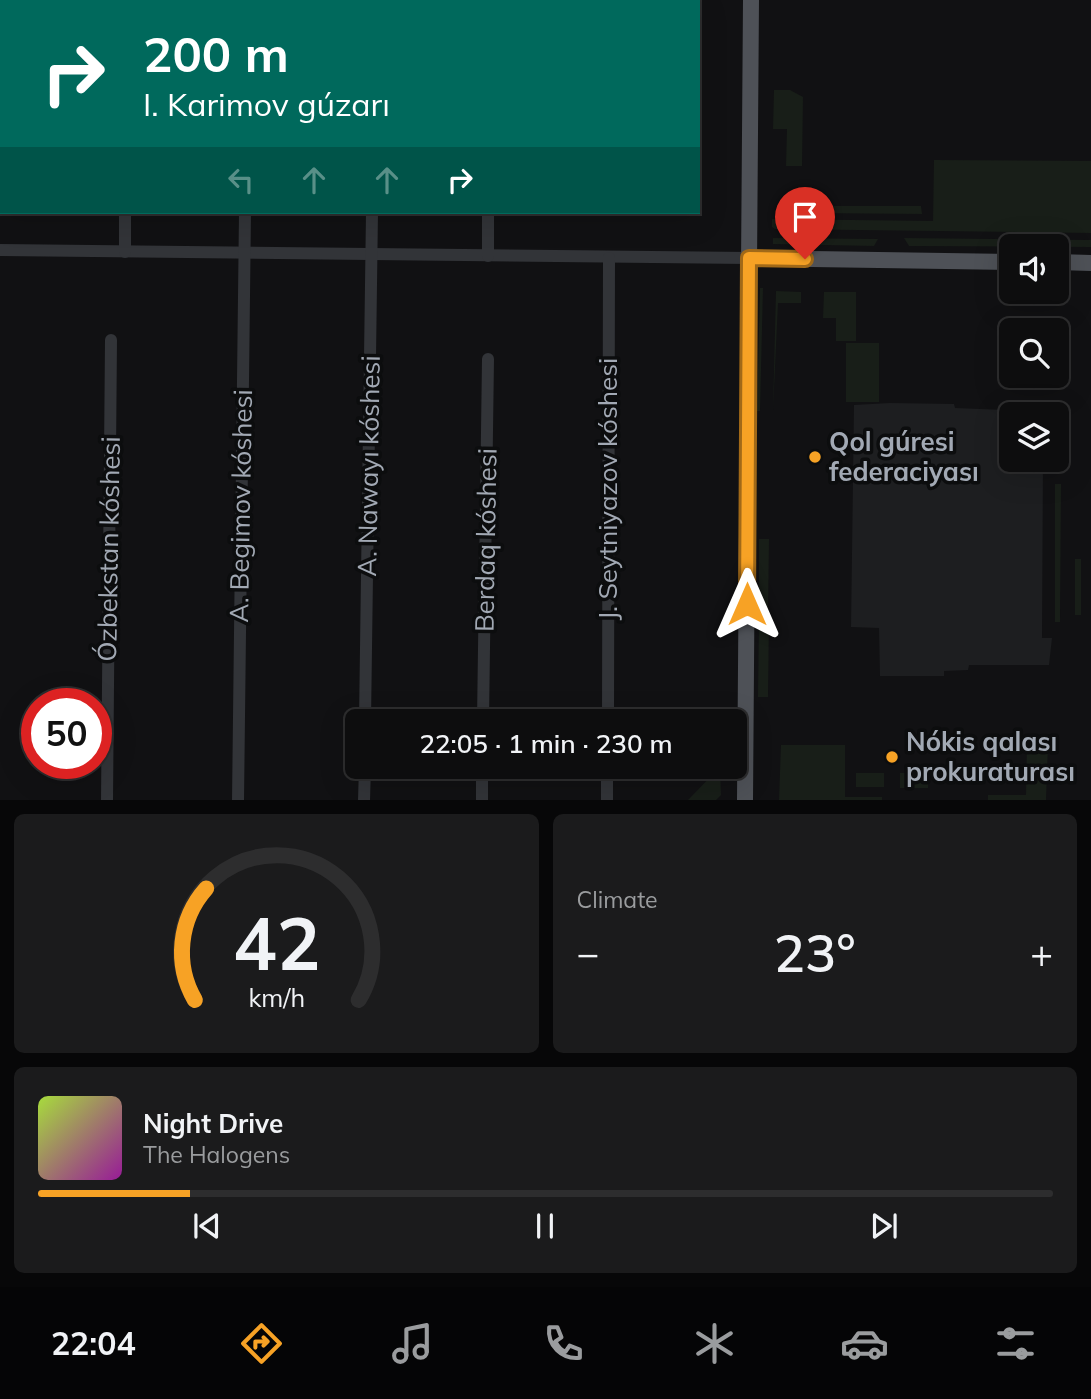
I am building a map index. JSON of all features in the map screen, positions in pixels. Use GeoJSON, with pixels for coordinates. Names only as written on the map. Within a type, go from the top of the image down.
{"type":"FeatureCollection","features":[{"type":"Feature","properties":{"kind":"main road"},"geometry":{"type":"LineString","coordinates":[[745,800],[751,0]]}},
{"type":"Feature","properties":{"kind":"main road"},"geometry":{"type":"LineString","coordinates":[[749,258],[999,262]]}},
{"type":"Feature","properties":{"kind":"main road"},"geometry":{"type":"LineString","coordinates":[[1069,262],[1091,263]]}},
{"type":"Feature","properties":{"kind":"street"},"geometry":{"type":"LineString","coordinates":[[125,214],[125,252]]}},
{"type":"Feature","properties":{"kind":"street","name":"A. Begimov kóshesi"},"geometry":{"type":"LineString","coordinates":[[237,800],[245,214]]}},
{"type":"Feature","properties":{"kind":"street","name":"A. Nawayı kóshesi"},"geometry":{"type":"LineString","coordinates":[[365,709],[372,214]]}},
{"type":"Feature","properties":{"kind":"street"},"geometry":{"type":"LineString","coordinates":[[488,214],[488,256]]}},
{"type":"Feature","properties":{"kind":"street"},"geometry":{"type":"LineString","coordinates":[[0,250],[749,258]]}},
{"type":"Feature","properties":{"kind":"street","name":"J. Seytniyazov kóshesi"},"geometry":{"type":"LineString","coordinates":[[608,709],[610,258]]}},
{"type":"Feature","properties":{"kind":"street","name":"Ózbekstan kóshesi"},"geometry":{"type":"LineString","coordinates":[[107,800],[111,340]]}},
{"type":"Feature","properties":{"kind":"street","name":"Berdaq kóshesi"},"geometry":{"type":"LineString","coordinates":[[483,709],[488,359]]}},
{"type":"Feature","properties":{"kind":"street"},"geometry":{"type":"LineString","coordinates":[[364,800],[365,779]]}},
{"type":"Feature","properties":{"kind":"street"},"geometry":{"type":"LineString","coordinates":[[482,779],[482,800]]}},
{"type":"Feature","properties":{"kind":"street"},"geometry":{"type":"LineString","coordinates":[[607,779],[607,800]]}},
{"type":"Feature","properties":{"kind":"shaded area"},"geometry":{"type":"Polygon","coordinates":[[[774,90],[790,90],[803,97],[802,166],[786,166],[787,129],[773,129],[774,90]]]}},
{"type":"Feature","properties":{"kind":"shaded area"},"geometry":{"type":"Polygon","coordinates":[[[934,160],[1091,161],[1091,233],[772,227],[772,219],[933,221],[934,160]]]}},
{"type":"Feature","properties":{"kind":"shaded area"},"geometry":{"type":"Polygon","coordinates":[[[816,206],[921,206],[922,214],[808,213],[816,206]]]}},
{"type":"Feature","properties":{"kind":"shaded area"},"geometry":{"type":"Polygon","coordinates":[[[773,238],[878,239],[874,246],[773,244],[773,238]]]}},
{"type":"Feature","properties":{"kind":"shaded area"},"geometry":{"type":"Polygon","coordinates":[[[904,238],[999,239],[999,246],[909,246],[904,238]]]}},
{"type":"Feature","properties":{"kind":"shaded area"},"geometry":{"type":"Polygon","coordinates":[[[1069,240],[1091,240],[1091,247],[1069,247],[1069,240]]]}},
{"type":"Feature","properties":{"kind":"shaded area"},"geometry":{"type":"Polygon","coordinates":[[[760,288],[763,288],[760,411],[757,411],[760,288]]]}},
{"type":"Feature","properties":{"kind":"shaded area"},"geometry":{"type":"Polygon","coordinates":[[[776,291],[801,292],[801,303],[778,303],[773,410],[776,291]]]}},
{"type":"Feature","properties":{"kind":"shaded area"},"geometry":{"type":"Polygon","coordinates":[[[824,292],[856,292],[856,341],[836,341],[836,318],[823,318],[824,292]]]}},
{"type":"Feature","properties":{"kind":"shaded area"},"geometry":{"type":"Polygon","coordinates":[[[846,343],[879,343],[879,402],[846,402],[846,343]]]}},
{"type":"Feature","properties":{"kind":"shaded area"},"geometry":{"type":"Polygon","coordinates":[[[954,404],[955,408],[999,410],[999,472],[1043,472],[1042,638],[1052,638],[1049,665],[969,665],[968,670],[944,671],[944,676],[880,676],[879,628],[851,627],[854,405],[954,404]]]}},
{"type":"Feature","properties":{"kind":"shaded area"},"geometry":{"type":"Polygon","coordinates":[[[1055,484],[1061,484],[1060,622],[1055,622],[1055,484]]]}},
{"type":"Feature","properties":{"kind":"shaded area"},"geometry":{"type":"Polygon","coordinates":[[[759,539],[769,539],[768,613],[759,613],[759,539]]]}},
{"type":"Feature","properties":{"kind":"shaded area"},"geometry":{"type":"Polygon","coordinates":[[[1075,559],[1081,559],[1081,615],[1075,615],[1075,559]]]}},
{"type":"Feature","properties":{"kind":"shaded area"},"geometry":{"type":"Polygon","coordinates":[[[759,619],[769,619],[768,697],[758,697],[759,619]]]}},
{"type":"Feature","properties":{"kind":"shaded area"},"geometry":{"type":"Polygon","coordinates":[[[1027,744],[1048,745],[1046,800],[988,800],[988,795],[1026,795],[1027,744]]]}},
{"type":"Feature","properties":{"kind":"shaded area"},"geometry":{"type":"Polygon","coordinates":[[[781,745],[845,745],[845,797],[882,797],[882,800],[779,800],[781,745]]]}},
{"type":"Feature","properties":{"kind":"shaded area"},"geometry":{"type":"Polygon","coordinates":[[[856,773],[884,773],[884,787],[856,787],[856,773]]]}},
{"type":"Feature","properties":{"kind":"shaded area"},"geometry":{"type":"Polygon","coordinates":[[[900,773],[928,773],[928,788],[900,788],[900,773]]]}},
{"type":"Feature","properties":{"kind":"shaded area"},"geometry":{"type":"Polygon","coordinates":[[[708,779],[720,779],[721,795],[716,800],[688,800],[708,779]]]}},
{"type":"Feature","properties":{"kind":"place","name":"Qol gúresi federaciyası"},"geometry":{"type":"Point","coordinates":[815,457]}},
{"type":"Feature","properties":{"kind":"place","name":"Nókis qalası prokuraturası"},"geometry":{"type":"Point","coordinates":[892,757]}},
{"type":"Feature","properties":{"kind":"route"},"geometry":{"type":"LineString","coordinates":[[747,604],[749,258],[805,259]]}}]}
